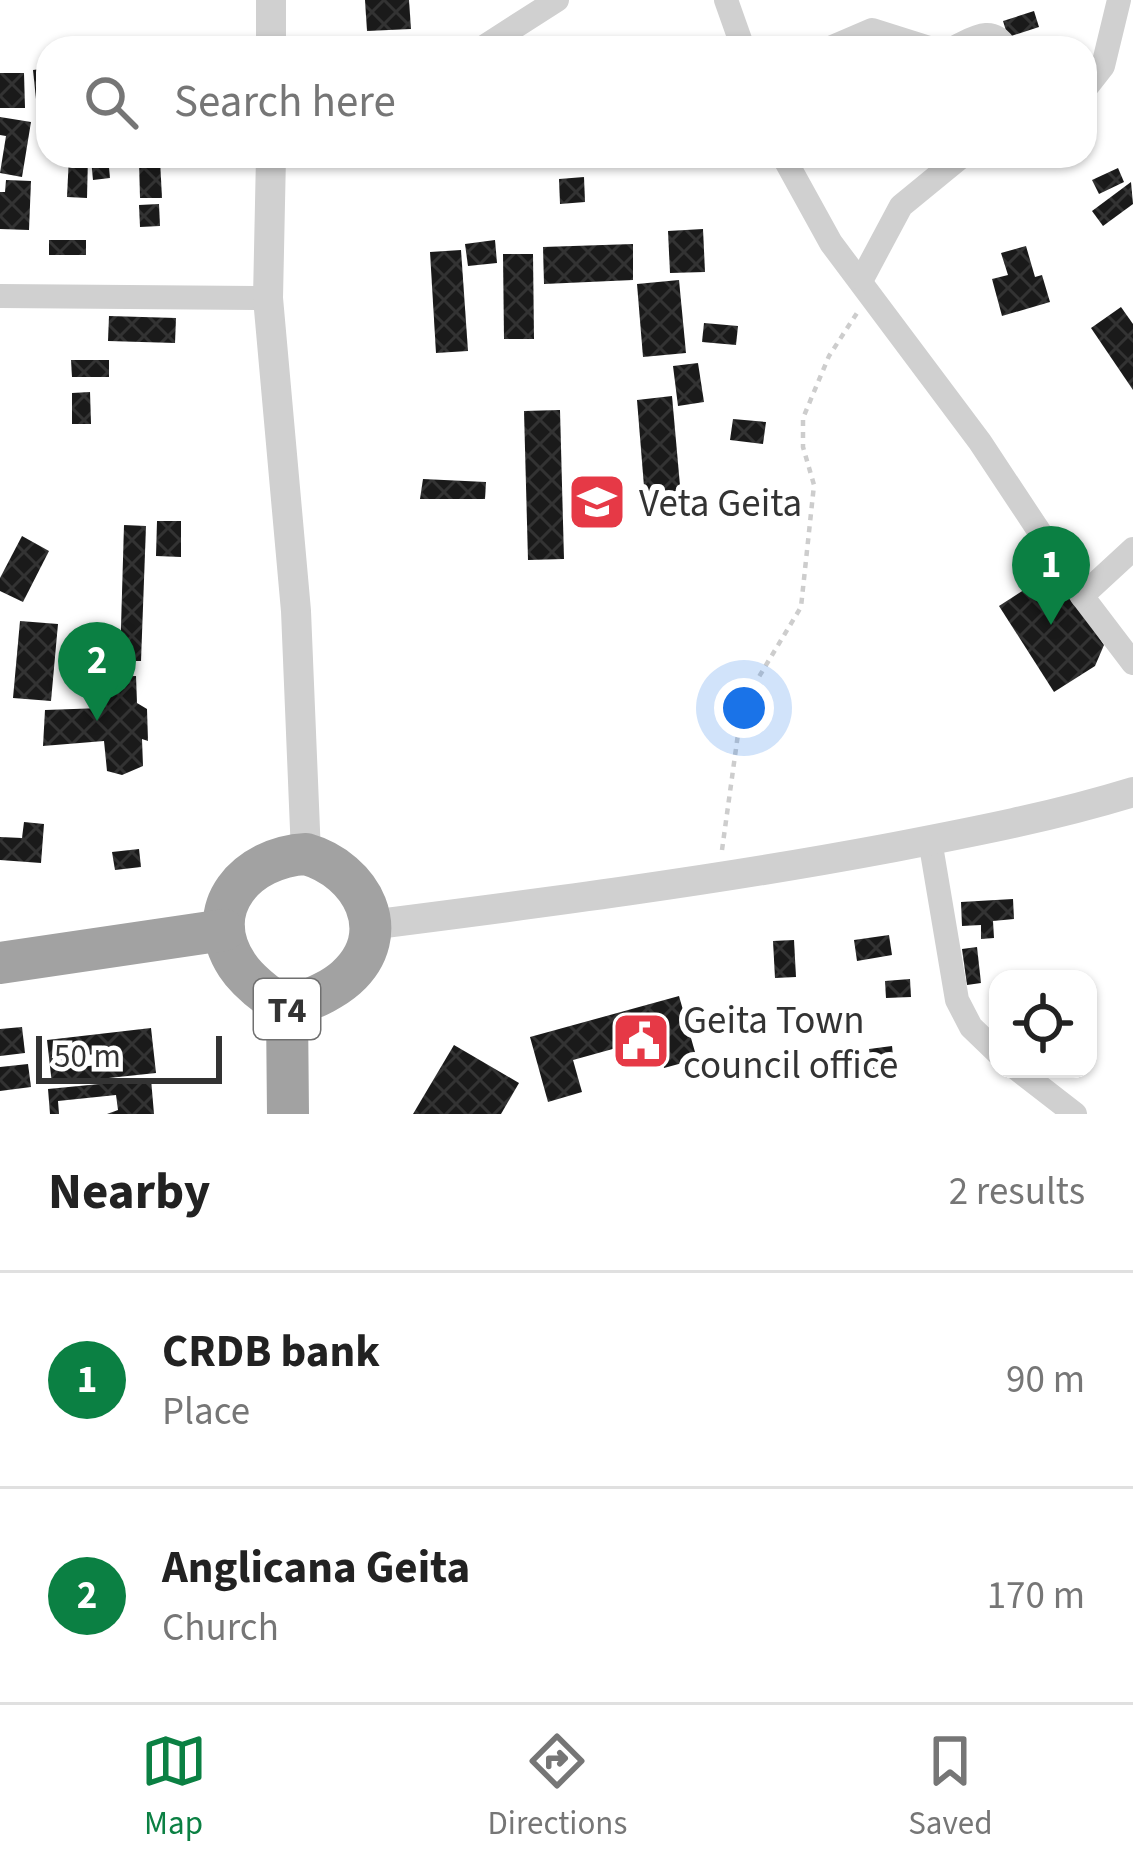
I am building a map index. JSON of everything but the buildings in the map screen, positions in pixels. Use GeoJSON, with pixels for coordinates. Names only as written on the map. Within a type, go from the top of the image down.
{"type":"FeatureCollection","features":[{"type":"Feature","properties":{"kind":"highway"},"geometry":{"type":"LineString","coordinates":[[306,854],[331,861],[351,877],[364,899],[369,925]]}},
{"type":"Feature","properties":{"kind":"highway","name":"T4"},"geometry":{"type":"LineString","coordinates":[[287,1009],[249,980],[224,930],[229,903],[241,881],[270,860],[306,854]]}},
{"type":"Feature","properties":{"kind":"highway","name":"T4"},"geometry":{"type":"LineString","coordinates":[[287,1009],[329,990],[350,974],[364,951],[369,925]]}},
{"type":"Feature","properties":{"kind":"highway","name":"T4"},"geometry":{"type":"LineString","coordinates":[[0,963],[224,930]]}},
{"type":"Feature","properties":{"kind":"highway","name":"T4"},"geometry":{"type":"LineString","coordinates":[[287,1009],[287,1114]]}},
{"type":"Feature","properties":{"kind":"street"},"geometry":{"type":"LineString","coordinates":[[271,0],[271,36]]}},
{"type":"Feature","properties":{"kind":"street"},"geometry":{"type":"LineString","coordinates":[[500,36],[556,0]]}},
{"type":"Feature","properties":{"kind":"street"},"geometry":{"type":"LineString","coordinates":[[726,0],[739,36]]}},
{"type":"Feature","properties":{"kind":"street"},"geometry":{"type":"LineString","coordinates":[[1097,73],[1119,0]]}},
{"type":"Feature","properties":{"kind":"street"},"geometry":{"type":"LineString","coordinates":[[858,36],[872,30],[891,36]]}},
{"type":"Feature","properties":{"kind":"street"},"geometry":{"type":"LineString","coordinates":[[271,168],[268,298],[296,611],[306,854]]}},
{"type":"Feature","properties":{"kind":"street"},"geometry":{"type":"LineString","coordinates":[[789,168],[808,207],[980,442],[1082,596],[1133,663]]}},
{"type":"Feature","properties":{"kind":"street"},"geometry":{"type":"LineString","coordinates":[[866,286],[901,206],[947,168]]}},
{"type":"Feature","properties":{"kind":"street"},"geometry":{"type":"LineString","coordinates":[[0,296],[268,298]]}},
{"type":"Feature","properties":{"kind":"street"},"geometry":{"type":"LineString","coordinates":[[1082,596],[1133,549]]}},
{"type":"Feature","properties":{"kind":"street"},"geometry":{"type":"LineString","coordinates":[[369,925],[719,880],[1090,806],[1133,792]]}},
{"type":"Feature","properties":{"kind":"street"},"geometry":{"type":"LineString","coordinates":[[930,840],[957,1000],[971,1028],[989,1045]]}},
{"type":"Feature","properties":{"kind":"street"},"geometry":{"type":"LineString","coordinates":[[1029,1078],[1075,1114]]}},
{"type":"Feature","properties":{"kind":"path"},"geometry":{"type":"LineString","coordinates":[[719,880],[742,705],[800,607],[814,485],[803,447],[803,418],[866,286]]}},
{"type":"Feature","properties":{"kind":"place","name":"Veta Geita"},"geometry":{"type":"Point","coordinates":[597,502]}},
{"type":"Feature","properties":{"kind":"place","name":"CRDB bank"},"geometry":{"type":"Point","coordinates":[1051,625]}},
{"type":"Feature","properties":{"kind":"place","name":"Anglicana Geita"},"geometry":{"type":"Point","coordinates":[97,721]}},
{"type":"Feature","properties":{"kind":"place","name":"Geita Town council office"},"geometry":{"type":"Point","coordinates":[641,1041]}}]}
